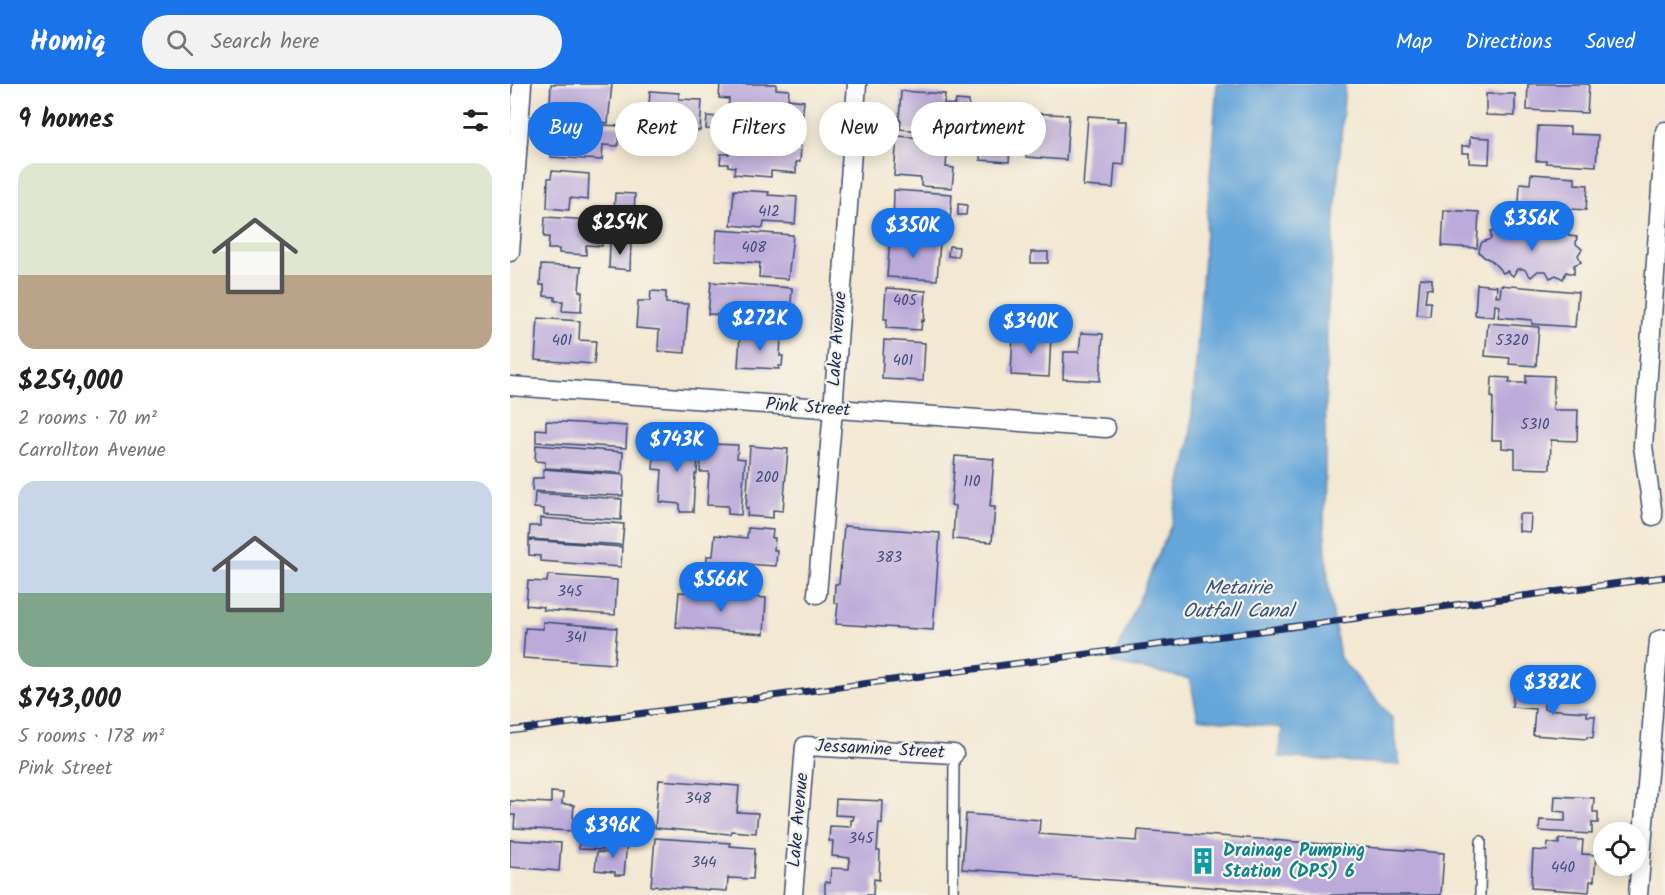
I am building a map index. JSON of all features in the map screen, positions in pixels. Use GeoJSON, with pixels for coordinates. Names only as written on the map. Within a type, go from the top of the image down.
{"type":"FeatureCollection","features":[{"type":"Feature","properties":{"kind":"street"},"geometry":{"type":"LineString","coordinates":[[510,252],[522,84]]}},
{"type":"Feature","properties":{"kind":"street","name":"Lake Avenue"},"geometry":{"type":"LineString","coordinates":[[817,594],[857,84]]}},
{"type":"Feature","properties":{"kind":"street"},"geometry":{"type":"LineString","coordinates":[[1653,516],[1642,446],[1660,271],[1665,131]]}},
{"type":"Feature","properties":{"kind":"street","name":"Pink Street"},"geometry":{"type":"LineString","coordinates":[[510,386],[1106,428]]}},
{"type":"Feature","properties":{"kind":"street"},"geometry":{"type":"LineString","coordinates":[[1638,895],[1662,639]]}},
{"type":"Feature","properties":{"kind":"street","name":"Lake Avenue"},"geometry":{"type":"LineString","coordinates":[[793,895],[805,746]]}},
{"type":"Feature","properties":{"kind":"street","name":"Jessamine Street"},"geometry":{"type":"LineString","coordinates":[[805,746],[954,754]]}},
{"type":"Feature","properties":{"kind":"lane"},"geometry":{"type":"LineString","coordinates":[[953,895],[954,754]]}},
{"type":"Feature","properties":{"kind":"lane"},"geometry":{"type":"LineString","coordinates":[[1480,895],[1481,841]]}},
{"type":"Feature","properties":{"kind":"water","name":"Metairie Outfall Canal"},"geometry":{"type":"Polygon","coordinates":[[[1217,84],[1345,84],[1327,322],[1324,525],[1329,590],[1340,658],[1392,718],[1400,765],[1279,757],[1282,728],[1198,718],[1190,679],[1112,663],[1172,523],[1190,442],[1217,84]]]}},
{"type":"Feature","properties":{"kind":"building"},"geometry":{"type":"Polygon","coordinates":[[[551,84],[612,84],[608,123],[603,123],[603,102],[550,102],[551,84]]]}},
{"type":"Feature","properties":{"kind":"building"},"geometry":{"type":"Polygon","coordinates":[[[720,84],[776,84],[776,89],[789,90],[788,99],[804,101],[729,102],[729,99],[719,98],[720,84]]]}},
{"type":"Feature","properties":{"kind":"building"},"geometry":{"type":"Polygon","coordinates":[[[1528,84],[1589,84],[1587,113],[1527,110],[1528,84]]]}},
{"type":"Feature","properties":{"kind":"building"},"geometry":{"type":"Polygon","coordinates":[[[650,91],[679,93],[679,99],[702,100],[700,131],[698,131],[698,102],[649,102],[650,91]]]}},
{"type":"Feature","properties":{"kind":"building"},"geometry":{"type":"Polygon","coordinates":[[[901,91],[945,94],[944,102],[911,102],[911,130],[900,129],[901,120],[899,120],[901,91]]]}},
{"type":"Feature","properties":{"kind":"building"},"geometry":{"type":"Polygon","coordinates":[[[1486,94],[1515,94],[1515,116],[1486,115],[1486,94]]]}},
{"type":"Feature","properties":{"kind":"building"},"geometry":{"type":"Polygon","coordinates":[[[1046,114],[1069,115],[1066,160],[1026,157],[1046,156],[1046,114]]]}},
{"type":"Feature","properties":{"kind":"building"},"geometry":{"type":"Polygon","coordinates":[[[707,116],[710,116],[710,129],[706,129],[707,116]]]}},
{"type":"Feature","properties":{"kind":"building"},"geometry":{"type":"Polygon","coordinates":[[[1088,116],[1119,118],[1118,121],[1127,121],[1124,165],[1115,164],[1113,188],[1083,186],[1088,116]]]}},
{"type":"Feature","properties":{"kind":"building"},"geometry":{"type":"Polygon","coordinates":[[[603,125],[615,126],[615,146],[603,145],[603,125]]]}},
{"type":"Feature","properties":{"kind":"building"},"geometry":{"type":"Polygon","coordinates":[[[1538,126],[1570,127],[1570,134],[1598,135],[1596,166],[1536,161],[1538,126]]]}},
{"type":"Feature","properties":{"kind":"building"},"geometry":{"type":"Polygon","coordinates":[[[899,136],[911,137],[911,156],[947,156],[946,167],[954,168],[952,188],[921,186],[921,178],[894,176],[896,156],[899,156],[899,136]]]}},
{"type":"Feature","properties":{"kind":"building"},"geometry":{"type":"Polygon","coordinates":[[[1470,137],[1490,138],[1489,164],[1469,163],[1469,153],[1462,153],[1462,146],[1470,146],[1470,137]]]}},
{"type":"Feature","properties":{"kind":"building"},"geometry":{"type":"Polygon","coordinates":[[[551,156],[602,156],[602,160],[551,156]]]}},
{"type":"Feature","properties":{"kind":"building"},"geometry":{"type":"Polygon","coordinates":[[[721,156],[800,156],[800,162],[796,162],[796,173],[771,171],[771,177],[734,174],[735,167],[720,164],[721,156]]]}},
{"type":"Feature","properties":{"kind":"building"},"geometry":{"type":"Polygon","coordinates":[[[980,156],[1009,156],[1009,162],[980,160],[980,156]]]}},
{"type":"Feature","properties":{"kind":"building"},"geometry":{"type":"Polygon","coordinates":[[[552,171],[589,174],[588,200],[570,198],[569,210],[547,208],[548,178],[551,178],[552,171]]]}},
{"type":"Feature","properties":{"kind":"building"},"geometry":{"type":"Polygon","coordinates":[[[1531,174],[1575,177],[1575,184],[1588,185],[1586,210],[1529,206],[1529,204],[1519,203],[1520,183],[1530,184],[1531,174]]]}},
{"type":"Feature","properties":{"kind":"building"},"geometry":{"type":"Polygon","coordinates":[[[734,190],[769,192],[768,195],[797,197],[795,224],[764,222],[763,228],[731,225],[734,190]]]}},
{"type":"Feature","properties":{"kind":"building"},"geometry":{"type":"Polygon","coordinates":[[[894,190],[952,194],[950,222],[941,221],[941,231],[893,229],[894,190]]]}},
{"type":"Feature","properties":{"kind":"building"},"geometry":{"type":"Polygon","coordinates":[[[615,193],[635,194],[634,215],[614,215],[615,193]]]}},
{"type":"Feature","properties":{"kind":"building"},"geometry":{"type":"Polygon","coordinates":[[[958,204],[967,205],[966,215],[958,215],[958,204]]]}},
{"type":"Feature","properties":{"kind":"building"},"geometry":{"type":"Polygon","coordinates":[[[1444,210],[1479,212],[1477,248],[1442,246],[1444,210]]]}},
{"type":"Feature","properties":{"kind":"building"},"geometry":{"type":"Polygon","coordinates":[[[545,217],[604,221],[602,246],[586,245],[586,255],[559,253],[559,249],[548,249],[549,237],[544,237],[545,217]]]}},
{"type":"Feature","properties":{"kind":"building"},"geometry":{"type":"Polygon","coordinates":[[[1503,225],[1510,229],[1515,226],[1520,231],[1523,229],[1526,234],[1534,227],[1542,235],[1548,235],[1553,229],[1559,233],[1566,229],[1569,236],[1577,237],[1576,244],[1582,249],[1578,255],[1581,262],[1574,265],[1574,274],[1566,272],[1563,279],[1556,275],[1550,278],[1546,271],[1538,271],[1531,277],[1524,269],[1517,269],[1513,276],[1507,271],[1503,273],[1491,260],[1479,252],[1482,242],[1491,239],[1491,231],[1499,232],[1503,225]]]}},
{"type":"Feature","properties":{"kind":"building"},"geometry":{"type":"Polygon","coordinates":[[[717,230],[793,235],[788,279],[759,277],[760,263],[715,260],[717,230]]]}},
{"type":"Feature","properties":{"kind":"building"},"geometry":{"type":"Polygon","coordinates":[[[890,238],[940,242],[937,280],[887,277],[890,238]]]}},
{"type":"Feature","properties":{"kind":"building"},"geometry":{"type":"Polygon","coordinates":[[[610,243],[631,244],[630,270],[609,268],[610,243]]]}},
{"type":"Feature","properties":{"kind":"building"},"geometry":{"type":"Polygon","coordinates":[[[949,246],[959,247],[958,257],[948,256],[949,246]]]}},
{"type":"Feature","properties":{"kind":"building"},"geometry":{"type":"Polygon","coordinates":[[[1031,252],[1048,252],[1048,263],[1031,263],[1031,252]]]}},
{"type":"Feature","properties":{"kind":"building"},"geometry":{"type":"Polygon","coordinates":[[[541,265],[581,267],[579,291],[582,292],[581,312],[562,311],[563,301],[555,301],[555,297],[544,296],[544,285],[540,285],[541,265]]]}},
{"type":"Feature","properties":{"kind":"building"},"geometry":{"type":"Polygon","coordinates":[[[1420,278],[1432,279],[1432,289],[1427,288],[1425,302],[1431,302],[1430,316],[1417,315],[1420,278]]]}},
{"type":"Feature","properties":{"kind":"building"},"geometry":{"type":"Polygon","coordinates":[[[711,282],[792,288],[790,320],[708,314],[711,282]]]}},
{"type":"Feature","properties":{"kind":"building"},"geometry":{"type":"Polygon","coordinates":[[[1477,284],[1497,286],[1496,296],[1500,297],[1501,285],[1578,292],[1575,327],[1532,324],[1532,320],[1498,317],[1500,306],[1495,305],[1494,317],[1475,315],[1477,284]]]}},
{"type":"Feature","properties":{"kind":"building"},"geometry":{"type":"Polygon","coordinates":[[[886,288],[926,291],[924,321],[922,320],[921,330],[886,328],[887,319],[884,319],[886,288]]]}},
{"type":"Feature","properties":{"kind":"building"},"geometry":{"type":"Polygon","coordinates":[[[651,291],[666,292],[666,303],[688,304],[685,353],[658,351],[659,330],[636,328],[638,301],[650,301],[651,291]]]}},
{"type":"Feature","properties":{"kind":"building"},"geometry":{"type":"Polygon","coordinates":[[[538,318],[580,321],[579,340],[596,341],[594,364],[535,360],[538,318]]]}},
{"type":"Feature","properties":{"kind":"building"},"geometry":{"type":"Polygon","coordinates":[[[1488,323],[1539,327],[1536,366],[1509,364],[1510,358],[1485,356],[1488,323]]]}},
{"type":"Feature","properties":{"kind":"building"},"geometry":{"type":"Polygon","coordinates":[[[1013,333],[1051,335],[1049,377],[1011,375],[1013,333]]]}},
{"type":"Feature","properties":{"kind":"building"},"geometry":{"type":"Polygon","coordinates":[[[1081,333],[1103,334],[1100,381],[1063,379],[1064,352],[1079,352],[1081,333]]]}},
{"type":"Feature","properties":{"kind":"building"},"geometry":{"type":"Polygon","coordinates":[[[740,335],[781,338],[782,366],[779,366],[779,369],[738,367],[740,335]]]}},
{"type":"Feature","properties":{"kind":"building"},"geometry":{"type":"Polygon","coordinates":[[[884,340],[925,343],[923,381],[882,379],[884,340]]]}},
{"type":"Feature","properties":{"kind":"building"},"geometry":{"type":"Polygon","coordinates":[[[1526,375],[1554,376],[1553,410],[1578,410],[1577,441],[1551,440],[1550,469],[1515,468],[1515,449],[1502,448],[1502,440],[1492,440],[1492,377],[1510,378],[1509,383],[1526,383],[1526,375]]]}},
{"type":"Feature","properties":{"kind":"building"},"geometry":{"type":"Polygon","coordinates":[[[546,421],[627,426],[626,448],[536,442],[536,429],[546,430],[546,421]]]}},
{"type":"Feature","properties":{"kind":"building"},"geometry":{"type":"Polygon","coordinates":[[[675,439],[690,441],[690,455],[698,455],[693,512],[680,512],[680,504],[660,502],[662,470],[653,469],[655,444],[675,443],[675,439]]]}},
{"type":"Feature","properties":{"kind":"building"},"geometry":{"type":"Polygon","coordinates":[[[711,444],[738,445],[737,458],[745,459],[741,515],[728,514],[728,506],[707,505],[709,472],[700,472],[702,446],[711,447],[711,444]]]}},
{"type":"Feature","properties":{"kind":"building"},"geometry":{"type":"Polygon","coordinates":[[[536,445],[623,452],[622,473],[545,468],[545,462],[535,461],[536,445]]]}},
{"type":"Feature","properties":{"kind":"building"},"geometry":{"type":"Polygon","coordinates":[[[750,446],[788,449],[783,511],[773,510],[773,518],[747,516],[750,446]]]}},
{"type":"Feature","properties":{"kind":"building"},"geometry":{"type":"Polygon","coordinates":[[[955,456],[994,459],[990,507],[995,507],[992,542],[953,539],[955,506],[951,505],[955,456]]]}},
{"type":"Feature","properties":{"kind":"building"},"geometry":{"type":"Polygon","coordinates":[[[543,469],[624,475],[623,496],[532,491],[533,478],[543,478],[543,469]]]}},
{"type":"Feature","properties":{"kind":"building"},"geometry":{"type":"Polygon","coordinates":[[[535,493],[622,499],[621,520],[544,515],[544,509],[534,508],[535,493]]]}},
{"type":"Feature","properties":{"kind":"building"},"geometry":{"type":"Polygon","coordinates":[[[1519,514],[1531,514],[1530,532],[1519,531],[1519,514]]]}},
{"type":"Feature","properties":{"kind":"building"},"geometry":{"type":"Polygon","coordinates":[[[540,518],[624,524],[622,545],[529,539],[530,526],[540,526],[540,518]]]}},
{"type":"Feature","properties":{"kind":"building"},"geometry":{"type":"Polygon","coordinates":[[[844,526],[940,533],[933,630],[836,624],[838,603],[834,603],[835,584],[839,584],[844,526]]]}},
{"type":"Feature","properties":{"kind":"building"},"geometry":{"type":"Polygon","coordinates":[[[748,528],[773,530],[774,550],[777,550],[776,566],[744,564],[744,571],[724,569],[724,578],[706,577],[707,556],[713,556],[715,535],[747,538],[748,528]]]}},
{"type":"Feature","properties":{"kind":"building"},"geometry":{"type":"Polygon","coordinates":[[[529,540],[622,547],[621,567],[540,561],[540,556],[529,555],[529,540]]]}},
{"type":"Feature","properties":{"kind":"building"},"geometry":{"type":"Polygon","coordinates":[[[548,575],[617,580],[615,615],[543,610],[543,607],[526,605],[528,581],[547,582],[548,575]]]}},
{"type":"Feature","properties":{"kind":"building"},"geometry":{"type":"Polygon","coordinates":[[[679,592],[766,598],[764,634],[676,627],[679,592]]]}},
{"type":"Feature","properties":{"kind":"building"},"geometry":{"type":"Polygon","coordinates":[[[543,622],[617,628],[614,664],[523,658],[525,628],[543,629],[543,622]]]}},
{"type":"Feature","properties":{"kind":"building"},"geometry":{"type":"Polygon","coordinates":[[[1514,685],[1545,688],[1544,709],[1587,712],[1587,716],[1595,716],[1593,738],[1533,735],[1535,709],[1512,707],[1514,685]]]}},
{"type":"Feature","properties":{"kind":"building"},"geometry":{"type":"Polygon","coordinates":[[[659,780],[739,786],[737,812],[758,813],[756,833],[731,831],[730,834],[655,828],[659,780]]]}},
{"type":"Feature","properties":{"kind":"building"},"geometry":{"type":"Polygon","coordinates":[[[551,792],[563,793],[562,804],[574,805],[572,831],[514,828],[515,815],[510,815],[510,801],[551,803],[551,792]]]}},
{"type":"Feature","properties":{"kind":"building"},"geometry":{"type":"Polygon","coordinates":[[[1555,796],[1594,798],[1593,812],[1598,812],[1598,822],[1592,823],[1592,834],[1539,831],[1540,820],[1565,821],[1565,812],[1554,811],[1555,796]]]}},
{"type":"Feature","properties":{"kind":"building"},"geometry":{"type":"Polygon","coordinates":[[[836,799],[883,801],[877,851],[880,851],[879,880],[874,879],[873,895],[825,895],[825,882],[830,883],[831,868],[849,869],[850,858],[832,856],[833,841],[829,841],[830,826],[851,827],[851,820],[854,816],[835,815],[836,799]]]}},
{"type":"Feature","properties":{"kind":"building","name":"Drainage Pumping Station (DPS) 6"},"geometry":{"type":"Polygon","coordinates":[[[966,814],[1040,820],[1039,834],[1137,841],[1138,830],[1444,853],[1441,895],[1318,895],[962,869],[966,814]]]}},
{"type":"Feature","properties":{"kind":"building"},"geometry":{"type":"Polygon","coordinates":[[[579,835],[607,837],[606,850],[579,849],[579,835]]]}},
{"type":"Feature","properties":{"kind":"building"},"geometry":{"type":"Polygon","coordinates":[[[655,838],[730,843],[729,846],[755,848],[753,879],[728,878],[727,891],[651,886],[655,838]]]}},
{"type":"Feature","properties":{"kind":"building"},"geometry":{"type":"Polygon","coordinates":[[[1559,839],[1583,840],[1582,854],[1593,855],[1594,881],[1590,881],[1589,892],[1531,888],[1533,850],[1547,851],[1548,843],[1559,844],[1559,839]]]}},
{"type":"Feature","properties":{"kind":"building"},"geometry":{"type":"Polygon","coordinates":[[[510,840],[561,843],[559,871],[510,867],[510,840]]]}},
{"type":"Feature","properties":{"kind":"building"},"geometry":{"type":"Polygon","coordinates":[[[611,841],[627,842],[624,875],[595,870],[597,852],[610,853],[611,841]]]}},
{"type":"Feature","properties":{"kind":"railway"},"geometry":{"type":"LineString","coordinates":[[510,731],[1665,577]]}},
{"type":"Feature","properties":{"kind":"place","name":"Drainage Pumping Station (DPS) 6"},"geometry":{"type":"Point","coordinates":[1203,861]}}]}
